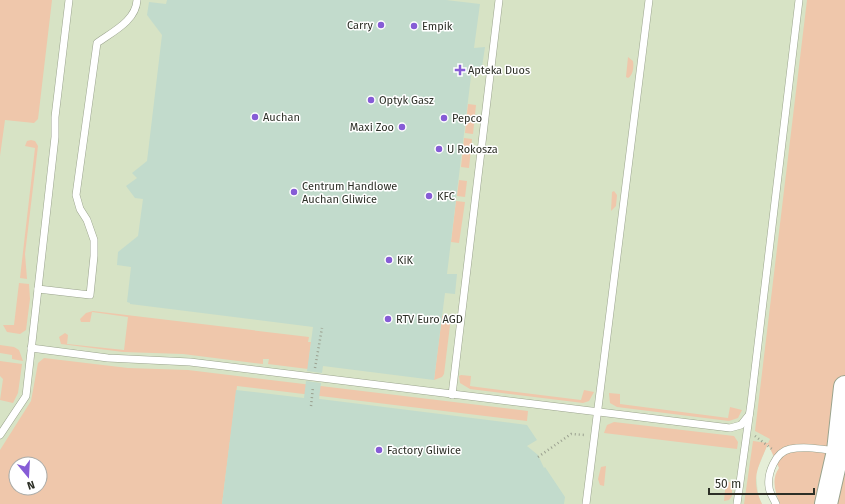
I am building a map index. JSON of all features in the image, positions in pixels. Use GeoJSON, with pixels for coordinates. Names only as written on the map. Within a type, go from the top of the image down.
{"type":"FeatureCollection","features":[{"type":"Feature","properties":{"kind":"main road"},"geometry":{"type":"LineString","coordinates":[[834,504],[841,451],[845,387]]}},
{"type":"Feature","properties":{"kind":"main road"},"geometry":{"type":"LineString","coordinates":[[826,504],[841,451]]}},
{"type":"Feature","properties":{"kind":"lane"},"geometry":{"type":"LineString","coordinates":[[0,435],[26,396],[55,137],[55,117],[69,0]]}},
{"type":"Feature","properties":{"kind":"lane"},"geometry":{"type":"LineString","coordinates":[[38,289],[90,295],[94,240],[87,220],[80,209],[76,195],[97,43],[126,22],[137,9],[137,0]]}},
{"type":"Feature","properties":{"kind":"lane"},"geometry":{"type":"LineString","coordinates":[[452,395],[499,0]]}},
{"type":"Feature","properties":{"kind":"lane"},"geometry":{"type":"LineString","coordinates":[[586,504],[649,0]]}},
{"type":"Feature","properties":{"kind":"lane"},"geometry":{"type":"LineString","coordinates":[[737,504],[799,0]]}},
{"type":"Feature","properties":{"kind":"lane"},"geometry":{"type":"LineString","coordinates":[[32,348],[108,358],[190,362],[730,428],[741,425],[749,415]]}},
{"type":"Feature","properties":{"kind":"lane"},"geometry":{"type":"LineString","coordinates":[[776,504],[769,488],[769,472],[787,449],[807,447],[841,451]]}},
{"type":"Feature","properties":{"kind":"path"},"geometry":{"type":"LineString","coordinates":[[310,406],[322,328]]}},
{"type":"Feature","properties":{"kind":"path"},"geometry":{"type":"LineString","coordinates":[[747,431],[781,455]]}},
{"type":"Feature","properties":{"kind":"path"},"geometry":{"type":"LineString","coordinates":[[538,457],[570,434],[594,436]]}},
{"type":"Feature","properties":{"kind":"shaded area"},"geometry":{"type":"Polygon","coordinates":[[[0,0],[52,0],[38,119],[34,123],[5,120],[0,156],[0,0]]]}},
{"type":"Feature","properties":{"kind":"shaded area"},"geometry":{"type":"Polygon","coordinates":[[[12,0],[845,0],[794,418],[768,443],[756,473],[758,495],[762,504],[0,504],[0,85],[12,0]]]}},
{"type":"Feature","properties":{"kind":"shaded area"},"geometry":{"type":"Polygon","coordinates":[[[807,0],[845,0],[845,504],[780,504],[775,490],[774,481],[779,468],[768,444],[759,466],[756,480],[758,495],[762,504],[744,504],[753,441],[768,443],[770,439],[755,431],[807,0]]]}},
{"type":"Feature","properties":{"kind":"shaded area"},"geometry":{"type":"Polygon","coordinates":[[[628,57],[633,61],[633,66],[632,73],[628,78],[626,77],[628,57]]]}},
{"type":"Feature","properties":{"kind":"shaded area"},"geometry":{"type":"Polygon","coordinates":[[[468,104],[476,105],[473,134],[465,133],[468,104]]]}},
{"type":"Feature","properties":{"kind":"shaded area"},"geometry":{"type":"Polygon","coordinates":[[[464,138],[472,139],[469,168],[461,167],[464,138]]]}},
{"type":"Feature","properties":{"kind":"shaded area"},"geometry":{"type":"Polygon","coordinates":[[[27,141],[35,141],[38,146],[25,254],[27,279],[20,278],[35,148],[25,146],[27,141]]]}},
{"type":"Feature","properties":{"kind":"shaded area"},"geometry":{"type":"Polygon","coordinates":[[[459,180],[467,181],[465,197],[457,196],[459,180]]]}},
{"type":"Feature","properties":{"kind":"shaded area"},"geometry":{"type":"Polygon","coordinates":[[[614,191],[617,195],[616,206],[611,211],[612,192],[614,191]]]}},
{"type":"Feature","properties":{"kind":"shaded area"},"geometry":{"type":"Polygon","coordinates":[[[456,201],[465,202],[459,243],[451,242],[456,201]]]}},
{"type":"Feature","properties":{"kind":"shaded area"},"geometry":{"type":"Polygon","coordinates":[[[19,283],[29,284],[30,299],[26,330],[20,334],[7,332],[3,325],[14,325],[19,283]]]}},
{"type":"Feature","properties":{"kind":"shaded area"},"geometry":{"type":"Polygon","coordinates":[[[93,311],[309,337],[308,342],[311,342],[308,369],[268,364],[269,359],[263,359],[263,364],[183,354],[123,352],[61,344],[59,337],[65,333],[68,335],[67,344],[124,350],[128,317],[92,312],[90,322],[81,322],[80,319],[86,313],[93,311]]]}},
{"type":"Feature","properties":{"kind":"shaded area"},"geometry":{"type":"Polygon","coordinates":[[[442,316],[451,317],[444,374],[442,377],[434,380],[442,316]]]}},
{"type":"Feature","properties":{"kind":"shaded area"},"geometry":{"type":"Polygon","coordinates":[[[0,345],[14,347],[19,350],[23,361],[12,359],[12,355],[0,353],[0,345]]]}},
{"type":"Feature","properties":{"kind":"shaded area"},"geometry":{"type":"Polygon","coordinates":[[[44,358],[128,368],[188,370],[528,411],[527,421],[237,386],[222,504],[0,504],[0,450],[31,401],[38,363],[44,358]]]}},
{"type":"Feature","properties":{"kind":"shaded area"},"geometry":{"type":"Polygon","coordinates":[[[0,361],[22,364],[18,393],[13,403],[0,400],[3,379],[0,376],[0,361]]]}},
{"type":"Feature","properties":{"kind":"shaded area"},"geometry":{"type":"Polygon","coordinates":[[[459,376],[471,376],[470,386],[477,387],[581,400],[584,390],[594,392],[589,401],[583,403],[470,389],[460,383],[459,376]]]}},
{"type":"Feature","properties":{"kind":"shaded area"},"geometry":{"type":"Polygon","coordinates":[[[609,393],[620,394],[620,404],[728,418],[730,407],[742,410],[738,418],[729,421],[617,407],[610,403],[609,393]]]}},
{"type":"Feature","properties":{"kind":"shaded area"},"geometry":{"type":"Polygon","coordinates":[[[614,422],[734,436],[738,442],[737,449],[604,433],[607,425],[614,422]]]}},
{"type":"Feature","properties":{"kind":"shaded area"},"geometry":{"type":"Polygon","coordinates":[[[606,466],[604,486],[600,485],[598,479],[601,467],[606,466]]]}},
{"type":"Feature","properties":{"kind":"shaded area"},"geometry":{"type":"Polygon","coordinates":[[[726,481],[732,483],[732,496],[729,500],[724,501],[726,481]]]}},
{"type":"Feature","properties":{"kind":"building","name":"Centrum Handlowe Auchan Gliwice"},"geometry":{"type":"Polygon","coordinates":[[[167,0],[446,0],[480,4],[474,48],[485,47],[482,67],[472,68],[447,274],[457,274],[455,294],[445,293],[434,380],[323,366],[322,373],[307,371],[313,327],[130,304],[127,302],[131,267],[117,265],[118,252],[138,236],[143,199],[135,198],[126,186],[137,178],[132,173],[147,161],[162,35],[147,15],[149,2],[166,4],[167,0]]]}},
{"type":"Feature","properties":{"kind":"building","name":"Factory Gliwice"},"geometry":{"type":"Polygon","coordinates":[[[306,381],[321,383],[319,399],[527,425],[537,440],[527,446],[538,455],[544,468],[545,467],[565,497],[564,504],[222,504],[236,390],[304,398],[306,381]]]}},
{"type":"Feature","properties":{"kind":"place","name":"Carry"},"geometry":{"type":"Point","coordinates":[381,25]}},
{"type":"Feature","properties":{"kind":"place","name":"Empik"},"geometry":{"type":"Point","coordinates":[414,26]}},
{"type":"Feature","properties":{"kind":"place","name":"Apteka Duos"},"geometry":{"type":"Point","coordinates":[460,70]}},
{"type":"Feature","properties":{"kind":"place","name":"Optyk Gasz"},"geometry":{"type":"Point","coordinates":[371,100]}},
{"type":"Feature","properties":{"kind":"place","name":"Auchan"},"geometry":{"type":"Point","coordinates":[255,117]}},
{"type":"Feature","properties":{"kind":"place","name":"Pepco"},"geometry":{"type":"Point","coordinates":[444,118]}},
{"type":"Feature","properties":{"kind":"place","name":"Maxi Zoo"},"geometry":{"type":"Point","coordinates":[402,127]}},
{"type":"Feature","properties":{"kind":"place","name":"U Rokosza"},"geometry":{"type":"Point","coordinates":[439,149]}},
{"type":"Feature","properties":{"kind":"place","name":"Centrum Handlowe Auchan Gliwice"},"geometry":{"type":"Point","coordinates":[294,192]}},
{"type":"Feature","properties":{"kind":"place","name":"KFC"},"geometry":{"type":"Point","coordinates":[429,196]}},
{"type":"Feature","properties":{"kind":"place","name":"KiK"},"geometry":{"type":"Point","coordinates":[389,260]}},
{"type":"Feature","properties":{"kind":"place","name":"RTV Euro AGD"},"geometry":{"type":"Point","coordinates":[388,319]}},
{"type":"Feature","properties":{"kind":"place","name":"Factory Gliwice"},"geometry":{"type":"Point","coordinates":[379,450]}}]}
